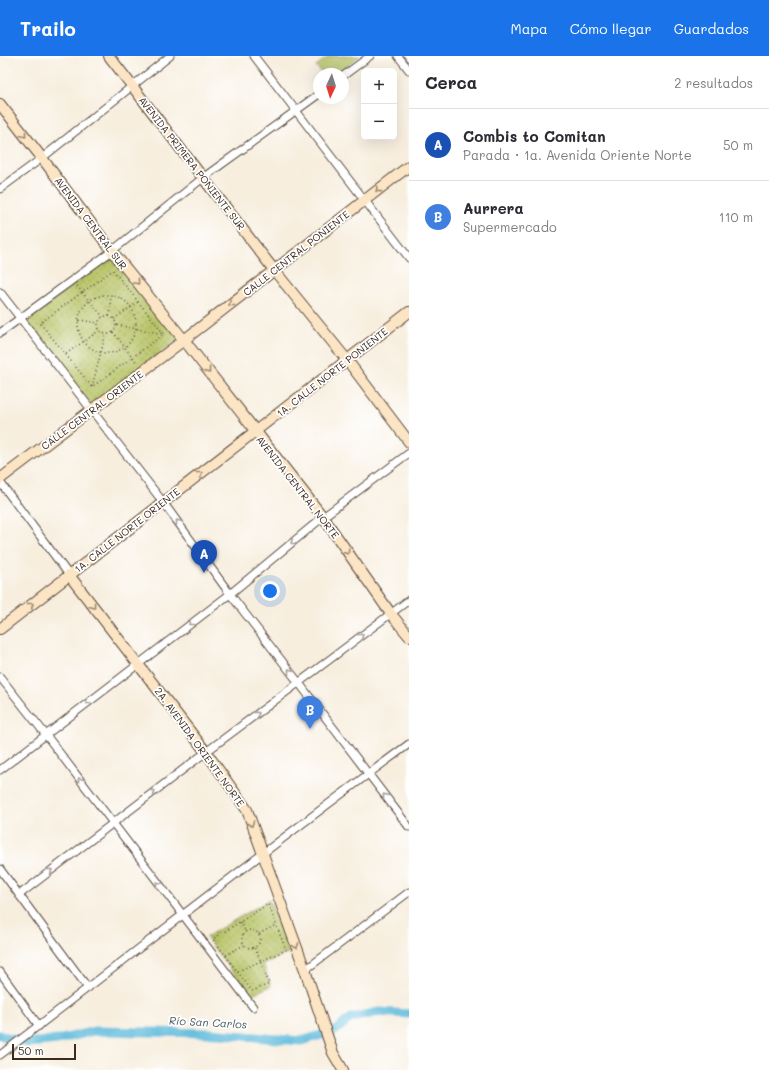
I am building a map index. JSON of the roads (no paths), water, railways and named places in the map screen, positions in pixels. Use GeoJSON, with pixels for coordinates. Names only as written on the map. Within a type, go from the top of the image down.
{"type":"FeatureCollection","features":[{"type":"Feature","properties":{"kind":"street","name":"AVENIDA PRIMERA PONIENTE SUR"},"geometry":{"type":"LineString","coordinates":[[109,56],[131,86],[204,177],[274,270],[347,360],[409,442]]}},
{"type":"Feature","properties":{"kind":"street"},"geometry":{"type":"LineString","coordinates":[[0,189],[42,158],[170,56]]}},
{"type":"Feature","properties":{"kind":"street"},"geometry":{"type":"LineString","coordinates":[[254,56],[409,258]]}},
{"type":"Feature","properties":{"kind":"street"},"geometry":{"type":"LineString","coordinates":[[349,72],[370,56]]}},
{"type":"Feature","properties":{"kind":"street"},"geometry":{"type":"LineString","coordinates":[[398,56],[409,70]]}},
{"type":"Feature","properties":{"kind":"street"},"geometry":{"type":"LineString","coordinates":[[0,333],[112,251],[204,177],[313,99]]}},
{"type":"Feature","properties":{"kind":"street","name":"AVENIDA CENTRAL SUR"},"geometry":{"type":"LineString","coordinates":[[0,104],[112,251],[184,340]]}},
{"type":"Feature","properties":{"kind":"street","name":"CALLE CENTRAL PONIENTE"},"geometry":{"type":"LineString","coordinates":[[184,340],[409,166]]}},
{"type":"Feature","properties":{"kind":"street"},"geometry":{"type":"LineString","coordinates":[[0,292],[164,502],[230,594],[409,828]]}},
{"type":"Feature","properties":{"kind":"street","name":"1A. CALLE NORTE PONIENTE"},"geometry":{"type":"LineString","coordinates":[[255,431],[409,312]]}},
{"type":"Feature","properties":{"kind":"street","name":"CALLE CENTRAL ORIENTE"},"geometry":{"type":"LineString","coordinates":[[0,479],[184,340]]}},
{"type":"Feature","properties":{"kind":"street","name":"AVENIDA CENTRAL NORTE"},"geometry":{"type":"LineString","coordinates":[[184,340],[323,518],[391,614],[409,636]]}},
{"type":"Feature","properties":{"kind":"street","name":"1A. CALLE NORTE ORIENTE"},"geometry":{"type":"LineString","coordinates":[[0,629],[255,431]]}},
{"type":"Feature","properties":{"kind":"street"},"geometry":{"type":"LineString","coordinates":[[0,770],[230,594],[323,518],[409,453]]}},
{"type":"Feature","properties":{"kind":"street","name":"2A. AVENIDA ORIENTE NORTE"},"geometry":{"type":"LineString","coordinates":[[0,482],[69,575],[206,752],[247,810],[305,970],[332,1053],[343,1070]]}},
{"type":"Feature","properties":{"kind":"street"},"geometry":{"type":"LineString","coordinates":[[19,895],[206,752],[409,600]]}},
{"type":"Feature","properties":{"kind":"street"},"geometry":{"type":"LineString","coordinates":[[0,677],[46,735],[253,1007]]}},
{"type":"Feature","properties":{"kind":"street"},"geometry":{"type":"LineString","coordinates":[[0,1055],[262,854],[409,744]]}},
{"type":"Feature","properties":{"kind":"street"},"geometry":{"type":"LineString","coordinates":[[0,869],[88,988]]}},
{"type":"Feature","properties":{"kind":"street"},"geometry":{"type":"LineString","coordinates":[[305,970],[409,892]]}},
{"type":"Feature","properties":{"kind":"street"},"geometry":{"type":"LineString","coordinates":[[0,972],[39,1026]]}},
{"type":"Feature","properties":{"kind":"waterway","name":"Río San Carlos"},"geometry":{"type":"LineString","coordinates":[[0,1035],[28,1043],[58,1040],[94,1031],[209,1033],[301,1041],[335,1031],[351,1018],[379,1012],[409,1014]]}},
{"type":"Feature","properties":{"kind":"place","name":"Combis to Comitan"},"geometry":{"type":"Point","coordinates":[204,573]}},
{"type":"Feature","properties":{"kind":"place","name":"Aurrera"},"geometry":{"type":"Point","coordinates":[310,729]}}]}
